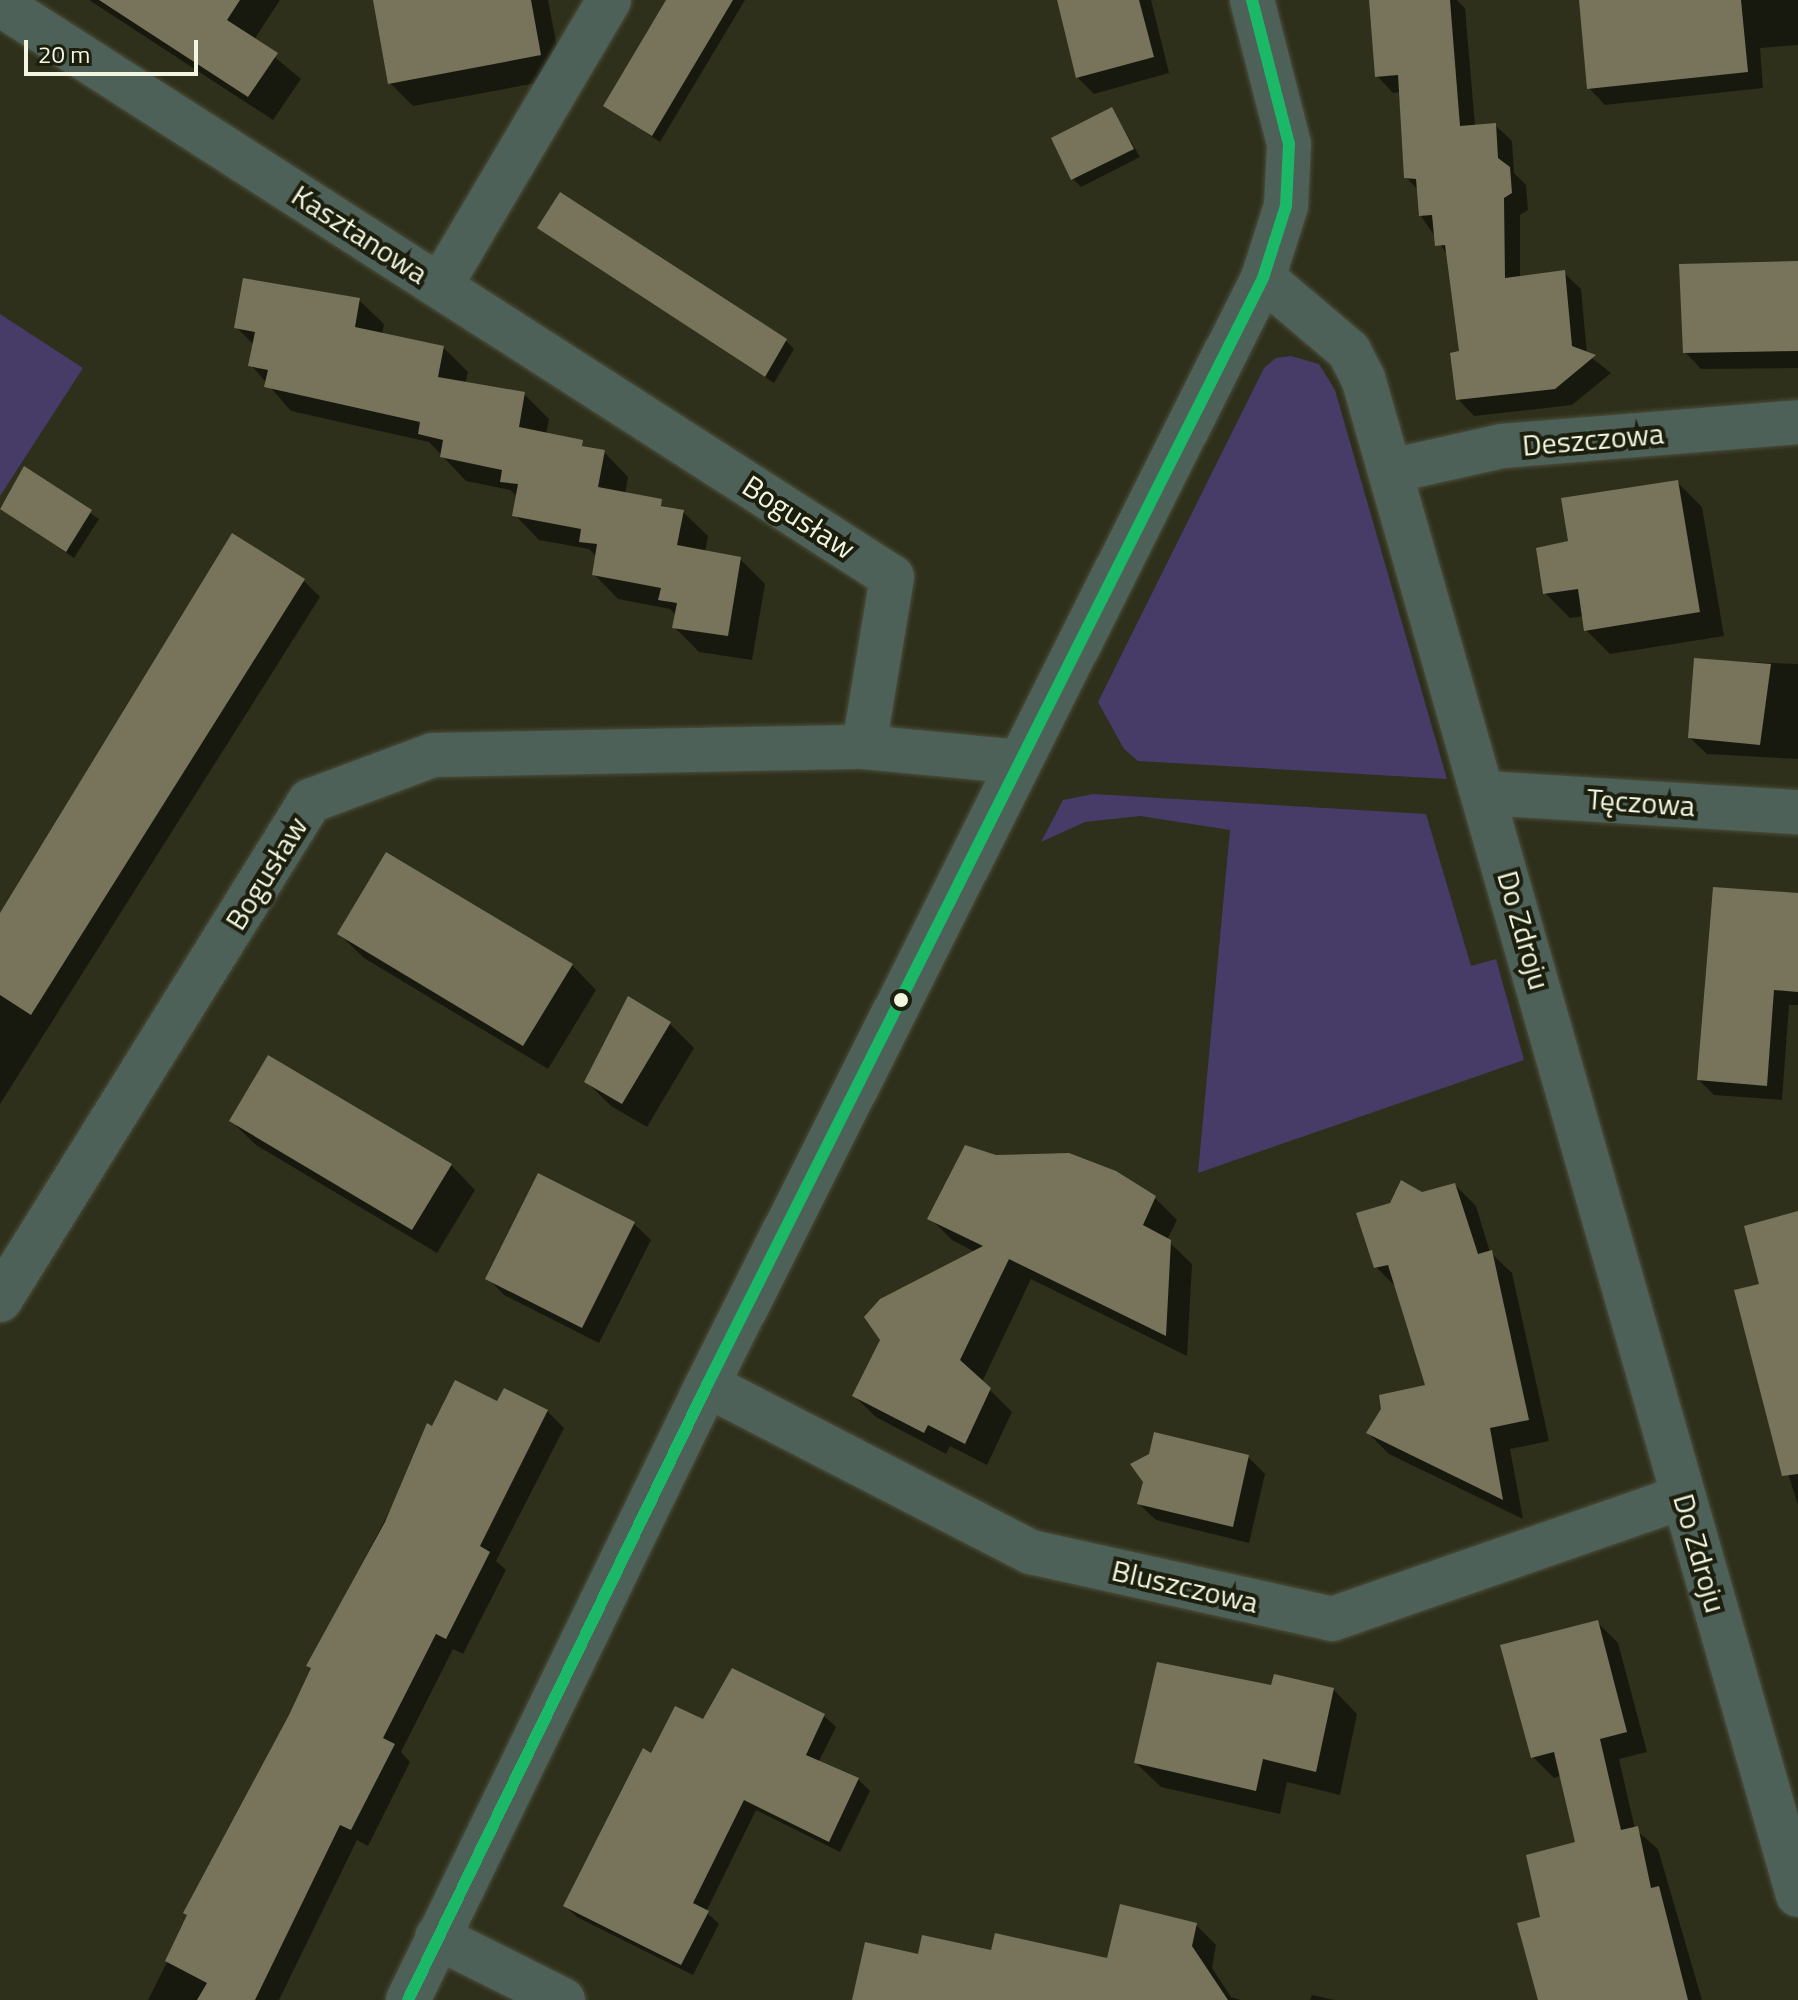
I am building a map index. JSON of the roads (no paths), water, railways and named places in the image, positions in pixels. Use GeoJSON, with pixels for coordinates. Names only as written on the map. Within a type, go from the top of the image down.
{"type":"FeatureCollection","features":[{"type":"Feature","properties":{"kind":"street","name":"Kasztanowa"},"geometry":{"type":"LineString","coordinates":[[0,4],[440,286],[609,0]]}},
{"type":"Feature","properties":{"kind":"street"},"geometry":{"type":"LineString","coordinates":[[408,2000],[707,1385],[1263,278],[1286,206],[1289,144],[1252,0]]}},
{"type":"Feature","properties":{"kind":"street","name":"Do Zdroju"},"geometry":{"type":"LineString","coordinates":[[1263,278],[1349,351],[1363,378],[1798,1895]]}},
{"type":"Feature","properties":{"kind":"street","name":"Bogusław"},"geometry":{"type":"LineString","coordinates":[[440,286],[892,577],[864,747]]}},
{"type":"Feature","properties":{"kind":"street","name":"Deszczowa"},"geometry":{"type":"LineString","coordinates":[[1391,471],[1502,446],[1798,422]]}},
{"type":"Feature","properties":{"kind":"street","name":"Bogusław"},"geometry":{"type":"LineString","coordinates":[[0,1300],[310,801],[433,755],[864,747],[1019,762]]}},
{"type":"Feature","properties":{"kind":"street","name":"Tęczowa"},"geometry":{"type":"LineString","coordinates":[[1484,793],[1798,812]]}},
{"type":"Feature","properties":{"kind":"street","name":"Bluszczowa"},"geometry":{"type":"LineString","coordinates":[[707,1385],[1031,1552],[1332,1619],[1683,1497]]}},
{"type":"Feature","properties":{"kind":"street"},"geometry":{"type":"LineString","coordinates":[[437,1937],[563,2000]]}}]}
